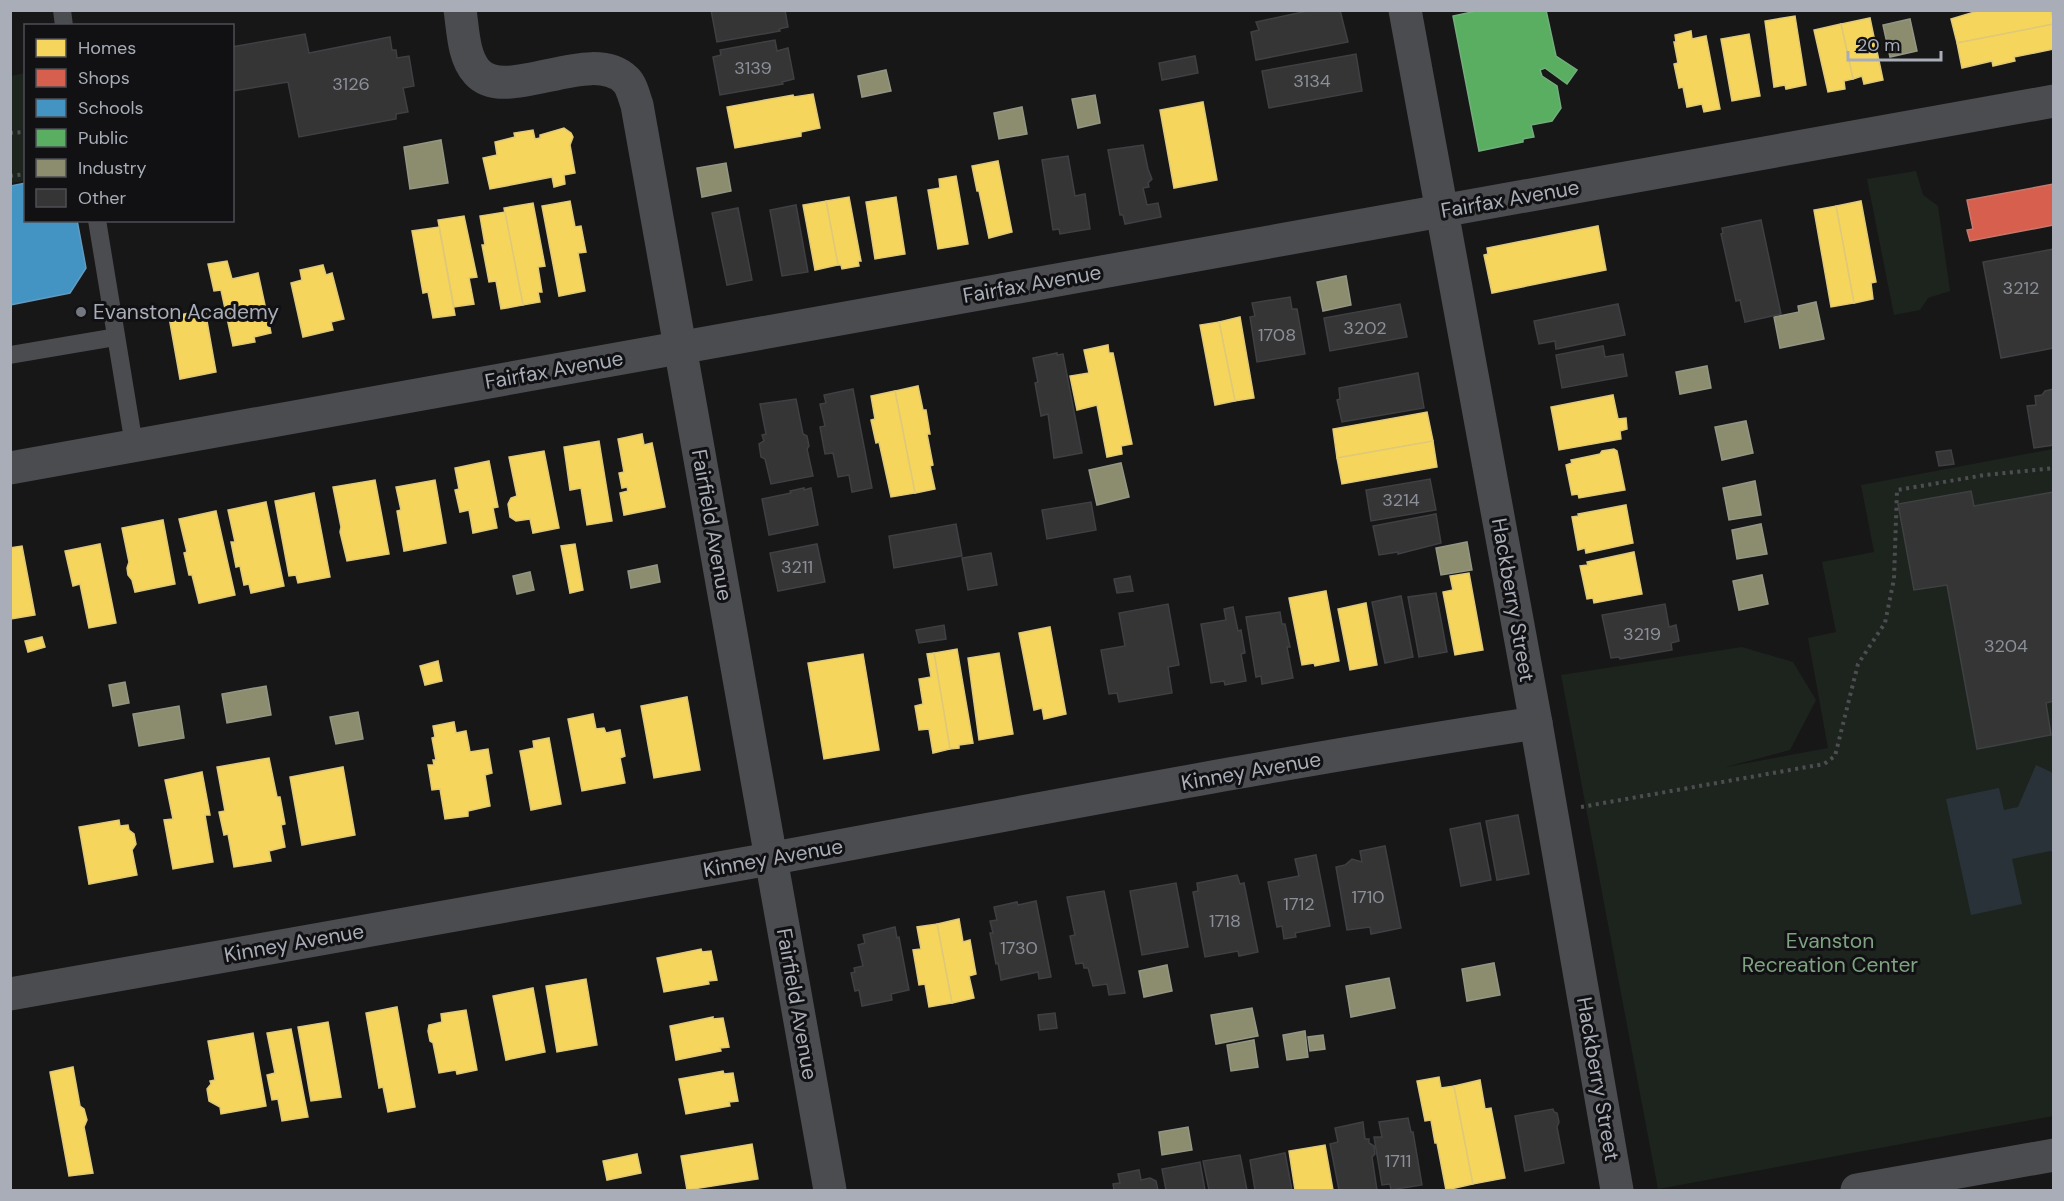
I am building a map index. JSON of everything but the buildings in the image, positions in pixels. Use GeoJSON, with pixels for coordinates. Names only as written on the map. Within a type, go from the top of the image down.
{"type":"FeatureCollection","features":[{"type":"Feature","properties":{"kind":"street","name":"Fairfield Avenue"},"geometry":{"type":"LineString","coordinates":[[460,10],[469,59],[477,73],[495,83],[596,67],[614,71],[627,81],[637,105],[830,1191]]}},
{"type":"Feature","properties":{"kind":"street","name":"Hackberry Street"},"geometry":{"type":"LineString","coordinates":[[1405,10],[1536,723],[1617,1191]]}},
{"type":"Feature","properties":{"kind":"street","name":"Fairfax Avenue"},"geometry":{"type":"LineString","coordinates":[[10,468],[2054,101]]}},
{"type":"Feature","properties":{"kind":"street","name":"Kinney Avenue"},"geometry":{"type":"LineString","coordinates":[[10,994],[1365,750],[1536,723]]}},
{"type":"Feature","properties":{"kind":"street"},"geometry":{"type":"LineString","coordinates":[[1857,1191],[2054,1155]]}},
{"type":"Feature","properties":{"kind":"lane"},"geometry":{"type":"LineString","coordinates":[[97,222],[134,446]]}},
{"type":"Feature","properties":{"kind":"lane"},"geometry":{"type":"LineString","coordinates":[[10,355],[116,337]]}},
{"type":"Feature","properties":{"kind":"path"},"geometry":{"type":"LineString","coordinates":[[1580,807],[1824,764],[1835,756],[1858,664],[1885,623],[1894,579],[1897,490],[1985,475],[2054,468]]}},
{"type":"Feature","properties":{"kind":"green space"},"geometry":{"type":"Polygon","coordinates":[[[24,73],[24,181],[11,183],[11,76],[24,73]]]}},
{"type":"Feature","properties":{"kind":"green space"},"geometry":{"type":"Polygon","coordinates":[[[1916,171],[1923,195],[1938,206],[1950,291],[1928,298],[1920,310],[1894,315],[1867,179],[1916,171]]]}},
{"type":"Feature","properties":{"kind":"green space","name":"Evanston Recreation Center"},"geometry":{"type":"Polygon","coordinates":[[[2053,449],[2053,1116],[1658,1189],[1561,675],[1742,647],[1793,662],[1816,700],[1790,750],[1726,767],[1828,748],[1808,638],[1836,632],[1822,562],[1874,552],[1861,485],[2053,449]]]}},
{"type":"Feature","properties":{"kind":"shaded area"},"geometry":{"type":"Polygon","coordinates":[[[2036,765],[2053,773],[2053,852],[2012,859],[2022,904],[1971,915],[1946,799],[1999,788],[2004,810],[2018,807],[2036,765]]]}},
{"type":"Feature","properties":{"kind":"place","name":"Evanston Academy"},"geometry":{"type":"Point","coordinates":[81,312]}}]}
